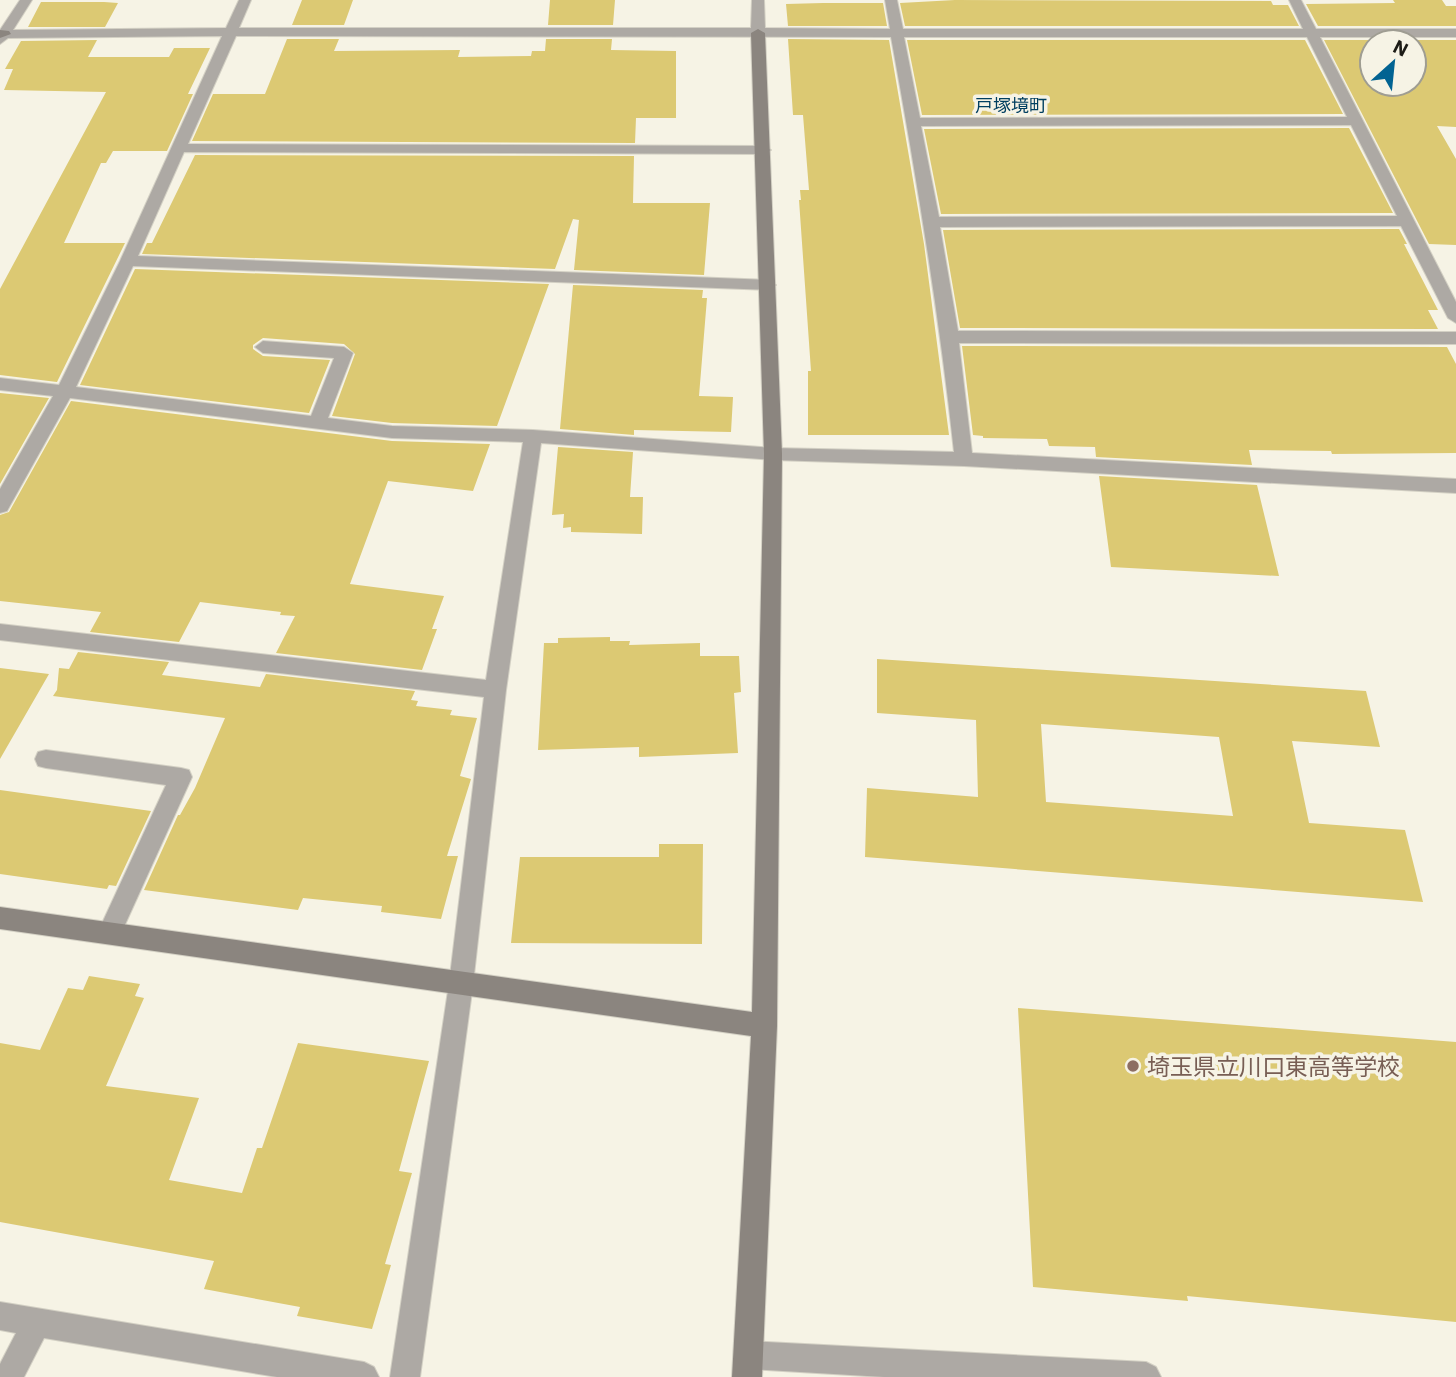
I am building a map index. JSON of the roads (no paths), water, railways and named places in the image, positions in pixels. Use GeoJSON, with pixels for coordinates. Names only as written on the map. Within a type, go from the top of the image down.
{"type":"FeatureCollection","features":[{"type":"Feature","properties":{"kind":"street"},"geometry":{"type":"LineString","coordinates":[[1,36],[26,0]]}},
{"type":"Feature","properties":{"kind":"street"},"geometry":{"type":"LineString","coordinates":[[0,506],[65,391],[128,261],[245,0]]}},
{"type":"Feature","properties":{"kind":"street"},"geometry":{"type":"LineString","coordinates":[[758,0],[773,454],[764,1026],[747,1366],[1146,1377]]}},
{"type":"Feature","properties":{"kind":"street"},"geometry":{"type":"LineString","coordinates":[[891,0],[932,222],[950,337],[964,459]]}},
{"type":"Feature","properties":{"kind":"street"},"geometry":{"type":"LineString","coordinates":[[1295,0],[1456,318]]}},
{"type":"Feature","properties":{"kind":"street"},"geometry":{"type":"LineString","coordinates":[[1,36],[229,32],[1456,33]]}},
{"type":"Feature","properties":{"kind":"street"},"geometry":{"type":"LineString","coordinates":[[912,122],[1354,121]]}},
{"type":"Feature","properties":{"kind":"street"},"geometry":{"type":"LineString","coordinates":[[178,148],[764,150]]}},
{"type":"Feature","properties":{"kind":"street"},"geometry":{"type":"LineString","coordinates":[[932,222],[1405,221]]}},
{"type":"Feature","properties":{"kind":"street"},"geometry":{"type":"LineString","coordinates":[[128,261],[768,285]]}},
{"type":"Feature","properties":{"kind":"street"},"geometry":{"type":"LineString","coordinates":[[950,337],[1456,338]]}},
{"type":"Feature","properties":{"kind":"street"},"geometry":{"type":"LineString","coordinates":[[263,347],[344,353],[317,422]]}},
{"type":"Feature","properties":{"kind":"street"},"geometry":{"type":"LineString","coordinates":[[0,384],[392,432],[533,436],[773,454],[964,459],[1456,486]]}},
{"type":"Feature","properties":{"kind":"street"},"geometry":{"type":"LineString","coordinates":[[405,1377],[461,984],[495,690],[533,436]]}},
{"type":"Feature","properties":{"kind":"street"},"geometry":{"type":"LineString","coordinates":[[0,632],[495,690]]}},
{"type":"Feature","properties":{"kind":"street"},"geometry":{"type":"LineString","coordinates":[[46,759],[181,777],[110,932]]}},
{"type":"Feature","properties":{"kind":"street"},"geometry":{"type":"LineString","coordinates":[[0,918],[764,1026]]}},
{"type":"Feature","properties":{"kind":"street"},"geometry":{"type":"LineString","coordinates":[[0,1317],[364,1377]]}},
{"type":"Feature","properties":{"kind":"street"},"geometry":{"type":"LineString","coordinates":[[9,1377],[36,1323]]}},
{"type":"Feature","properties":{"kind":"place","name":"埼玉県立川口東高等学校"},"geometry":{"type":"Point","coordinates":[1133,1066]}},
{"type":"Feature","properties":{"kind":"district","name":"戸塚境町"},"geometry":{"type":"Point","coordinates":[1011,105]}}]}
